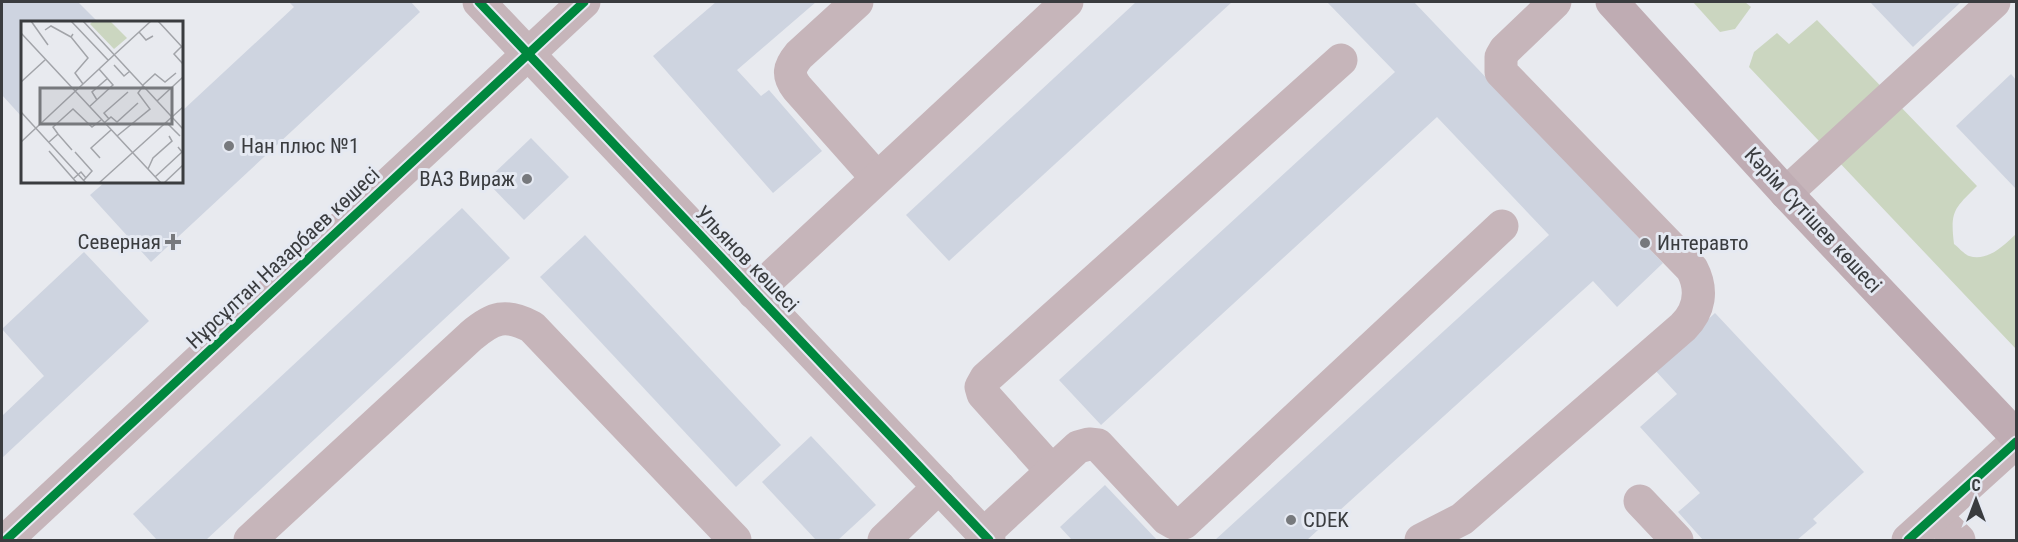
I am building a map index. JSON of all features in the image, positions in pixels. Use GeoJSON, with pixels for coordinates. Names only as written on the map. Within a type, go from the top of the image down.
{"type":"FeatureCollection","features":[{"type":"Feature","properties":{"kind":"main road","name":"Кәрім Сүтішев көшесі"},"geometry":{"type":"LineString","coordinates":[[1612,2],[1786,193],[2016,436]]}},
{"type":"Feature","properties":{"kind":"street","name":"Ульянов көшесі"},"geometry":{"type":"LineString","coordinates":[[479,2],[987,537]]}},
{"type":"Feature","properties":{"kind":"street","name":"Нұрсұлтан Назарбаев көшесі"},"geometry":{"type":"LineString","coordinates":[[6,540],[584,2]]}},
{"type":"Feature","properties":{"kind":"street"},"geometry":{"type":"LineString","coordinates":[[857,2],[799,55],[792,63],[789,72],[797,88],[878,178]]}},
{"type":"Feature","properties":{"kind":"street"},"geometry":{"type":"LineString","coordinates":[[754,293],[1067,2]]}},
{"type":"Feature","properties":{"kind":"street"},"geometry":{"type":"LineString","coordinates":[[1421,540],[1462,519],[1497,489],[1683,327],[1691,319],[1700,298],[1698,279],[1692,269],[1501,72],[1500,64],[1504,50],[1555,2]]}},
{"type":"Feature","properties":{"kind":"street"},"geometry":{"type":"LineString","coordinates":[[1786,193],[1994,2]]}},
{"type":"Feature","properties":{"kind":"street"},"geometry":{"type":"LineString","coordinates":[[1051,470],[983,394],[981,387],[986,378],[1341,60]]}},
{"type":"Feature","properties":{"kind":"street"},"geometry":{"type":"LineString","coordinates":[[987,537],[1051,470],[1078,447],[1089,444],[1098,445],[1167,519],[1174,523],[1184,523],[1502,226]]}},
{"type":"Feature","properties":{"kind":"street"},"geometry":{"type":"LineString","coordinates":[[250,540],[471,336],[485,324],[501,318],[517,319],[532,327],[735,540]]}},
{"type":"Feature","properties":{"kind":"street"},"geometry":{"type":"LineString","coordinates":[[1908,540],[2016,442]]}},
{"type":"Feature","properties":{"kind":"street"},"geometry":{"type":"LineString","coordinates":[[884,540],[939,487]]}},
{"type":"Feature","properties":{"kind":"street"},"geometry":{"type":"LineString","coordinates":[[1640,501],[1677,540]]}},
{"type":"Feature","properties":{"kind":"street"},"geometry":{"type":"LineString","coordinates":[[1935,516],[1959,540]]}},
{"type":"Feature","properties":{"kind":"green space"},"geometry":{"type":"Polygon","coordinates":[[[1693,2],[1745,2],[1751,7],[1735,29],[1720,32],[1693,2]]]}},
{"type":"Feature","properties":{"kind":"green space"},"geometry":{"type":"Polygon","coordinates":[[[1817,20],[1977,186],[1955,211],[1953,217],[1954,244],[1969,256],[1983,257],[1995,251],[2016,234],[2016,349],[1749,67],[1754,52],[1777,33],[1789,44],[1817,20]]]}},
{"type":"Feature","properties":{"kind":"building"},"geometry":{"type":"Polygon","coordinates":[[[2,2],[78,2],[97,21],[21,21],[21,116],[2,95],[2,2]]]}},
{"type":"Feature","properties":{"kind":"building","name":"Нан плюс №1"},"geometry":{"type":"Polygon","coordinates":[[[289,2],[411,2],[420,12],[151,262],[90,195],[104,183],[183,183],[183,110],[294,7],[289,2]]]}},
{"type":"Feature","properties":{"kind":"building"},"geometry":{"type":"Polygon","coordinates":[[[716,2],[816,2],[737,70],[761,96],[769,90],[822,151],[773,193],[653,56],[716,2]]]}},
{"type":"Feature","properties":{"kind":"building"},"geometry":{"type":"Polygon","coordinates":[[[1136,2],[1232,2],[949,261],[906,215],[1136,2]]]}},
{"type":"Feature","properties":{"kind":"building"},"geometry":{"type":"Polygon","coordinates":[[[1327,2],[1414,2],[1663,263],[1617,307],[1593,281],[1307,540],[1215,540],[1549,235],[1437,117],[1101,425],[1059,380],[1395,72],[1327,2]]]}},
{"type":"Feature","properties":{"kind":"building"},"geometry":{"type":"Polygon","coordinates":[[[1870,2],[1961,2],[1913,47],[1870,2]]]}},
{"type":"Feature","properties":{"kind":"building"},"geometry":{"type":"Polygon","coordinates":[[[2011,74],[2016,80],[2016,189],[1956,126],[2011,74]]]}},
{"type":"Feature","properties":{"kind":"building","name":"ВАЗ Вираж"},"geometry":{"type":"Polygon","coordinates":[[[531,138],[569,177],[524,220],[486,181],[531,138]]]}},
{"type":"Feature","properties":{"kind":"building"},"geometry":{"type":"Polygon","coordinates":[[[462,208],[510,258],[206,540],[157,540],[133,514],[462,208]]]}},
{"type":"Feature","properties":{"kind":"building"},"geometry":{"type":"Polygon","coordinates":[[[585,235],[781,445],[736,487],[540,277],[585,235]]]}},
{"type":"Feature","properties":{"kind":"building"},"geometry":{"type":"Polygon","coordinates":[[[84,252],[149,321],[2,458],[2,416],[44,376],[2,329],[84,252]]]}},
{"type":"Feature","properties":{"kind":"building"},"geometry":{"type":"Polygon","coordinates":[[[1715,313],[1864,472],[1813,519],[1817,523],[1797,540],[1703,540],[1678,512],[1700,493],[1640,427],[1677,394],[1654,369],[1715,313]]]}},
{"type":"Feature","properties":{"kind":"building"},"geometry":{"type":"Polygon","coordinates":[[[811,436],[876,505],[838,540],[816,540],[762,482],[811,436]]]}},
{"type":"Feature","properties":{"kind":"building"},"geometry":{"type":"Polygon","coordinates":[[[1105,485],[1157,540],[1072,540],[1060,527],[1105,485]]]}},
{"type":"Feature","properties":{"kind":"cycle path"},"geometry":{"type":"LineString","coordinates":[[479,2],[989,540]]}},
{"type":"Feature","properties":{"kind":"cycle path"},"geometry":{"type":"LineString","coordinates":[[6,540],[584,2]]}},
{"type":"Feature","properties":{"kind":"cycle path"},"geometry":{"type":"LineString","coordinates":[[1908,540],[2016,442]]}},
{"type":"Feature","properties":{"kind":"place","name":"Нан плюс №1"},"geometry":{"type":"Point","coordinates":[229,146]}},
{"type":"Feature","properties":{"kind":"place","name":"ВАЗ Вираж"},"geometry":{"type":"Point","coordinates":[527,179]}},
{"type":"Feature","properties":{"kind":"place","name":"Северная"},"geometry":{"type":"Point","coordinates":[173,242]}},
{"type":"Feature","properties":{"kind":"place","name":"Интеравто"},"geometry":{"type":"Point","coordinates":[1645,243]}},
{"type":"Feature","properties":{"kind":"place","name":"CDEK"},"geometry":{"type":"Point","coordinates":[1291,520]}}]}
